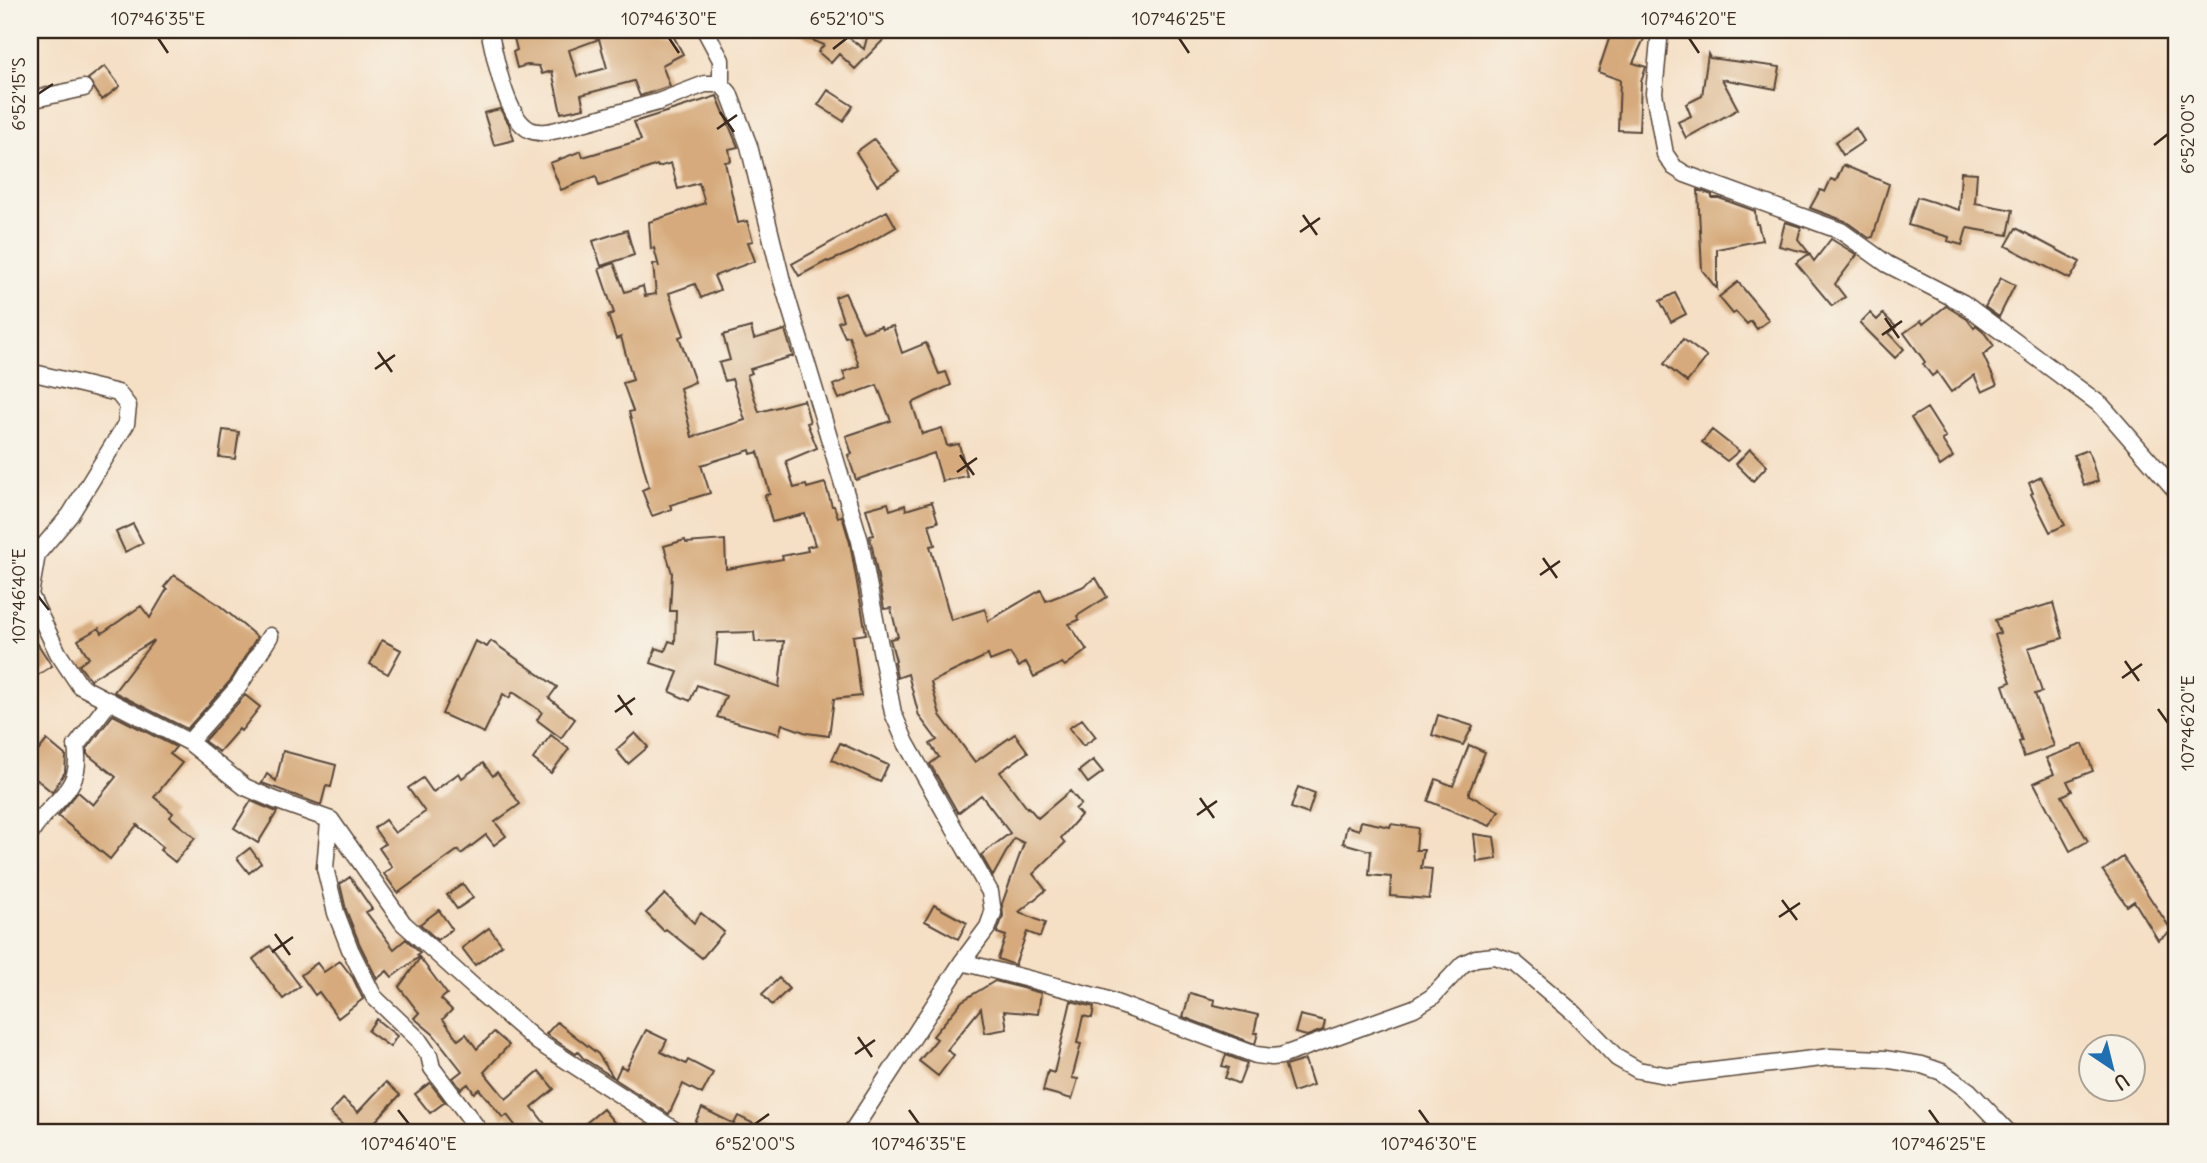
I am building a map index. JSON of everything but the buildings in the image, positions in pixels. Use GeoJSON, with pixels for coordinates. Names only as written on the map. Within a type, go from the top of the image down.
{"type":"FeatureCollection","features":[{"type":"Feature","properties":{"kind":"street"},"geometry":{"type":"LineString","coordinates":[[489,30],[515,117],[531,131],[542,133],[557,130],[658,102],[705,84],[722,84]]}},
{"type":"Feature","properties":{"kind":"street"},"geometry":{"type":"LineString","coordinates":[[705,30],[721,60],[722,84],[729,93],[749,146],[782,281],[860,541],[894,713],[906,743],[990,892],[993,913],[988,927],[962,962],[851,1133]]}},
{"type":"Feature","properties":{"kind":"street"},"geometry":{"type":"LineString","coordinates":[[1660,30],[1654,93],[1665,154],[1674,167],[1685,174],[1841,231],[1887,264],[1963,303],[2102,406],[2177,492]]}},
{"type":"Feature","properties":{"kind":"street"},"geometry":{"type":"LineString","coordinates":[[30,100],[84,88]]}},
{"type":"Feature","properties":{"kind":"street"},"geometry":{"type":"LineString","coordinates":[[30,372],[118,393],[128,406],[126,424],[70,515],[37,554],[30,595],[58,653],[79,686],[189,742],[245,787],[331,820],[403,923],[475,988],[538,1042],[679,1133]]}},
{"type":"Feature","properties":{"kind":"street"},"geometry":{"type":"LineString","coordinates":[[189,742],[239,686],[270,636]]}},
{"type":"Feature","properties":{"kind":"street"},"geometry":{"type":"LineString","coordinates":[[30,835],[66,792],[77,773],[76,746],[110,701]]}},
{"type":"Feature","properties":{"kind":"street"},"geometry":{"type":"LineString","coordinates":[[331,820],[328,822],[325,869],[336,913],[350,949],[374,997],[418,1039],[429,1055],[432,1068],[481,1133]]}},
{"type":"Feature","properties":{"kind":"street"},"geometry":{"type":"LineString","coordinates":[[962,962],[1102,998],[1256,1055],[1272,1057],[1282,1056],[1414,1008],[1432,998],[1463,964],[1476,958],[1494,956],[1515,963],[1575,1014],[1617,1058],[1637,1070],[1671,1076],[1830,1058],[1884,1059],[1942,1072],[1969,1091],[2009,1133]]}}]}
